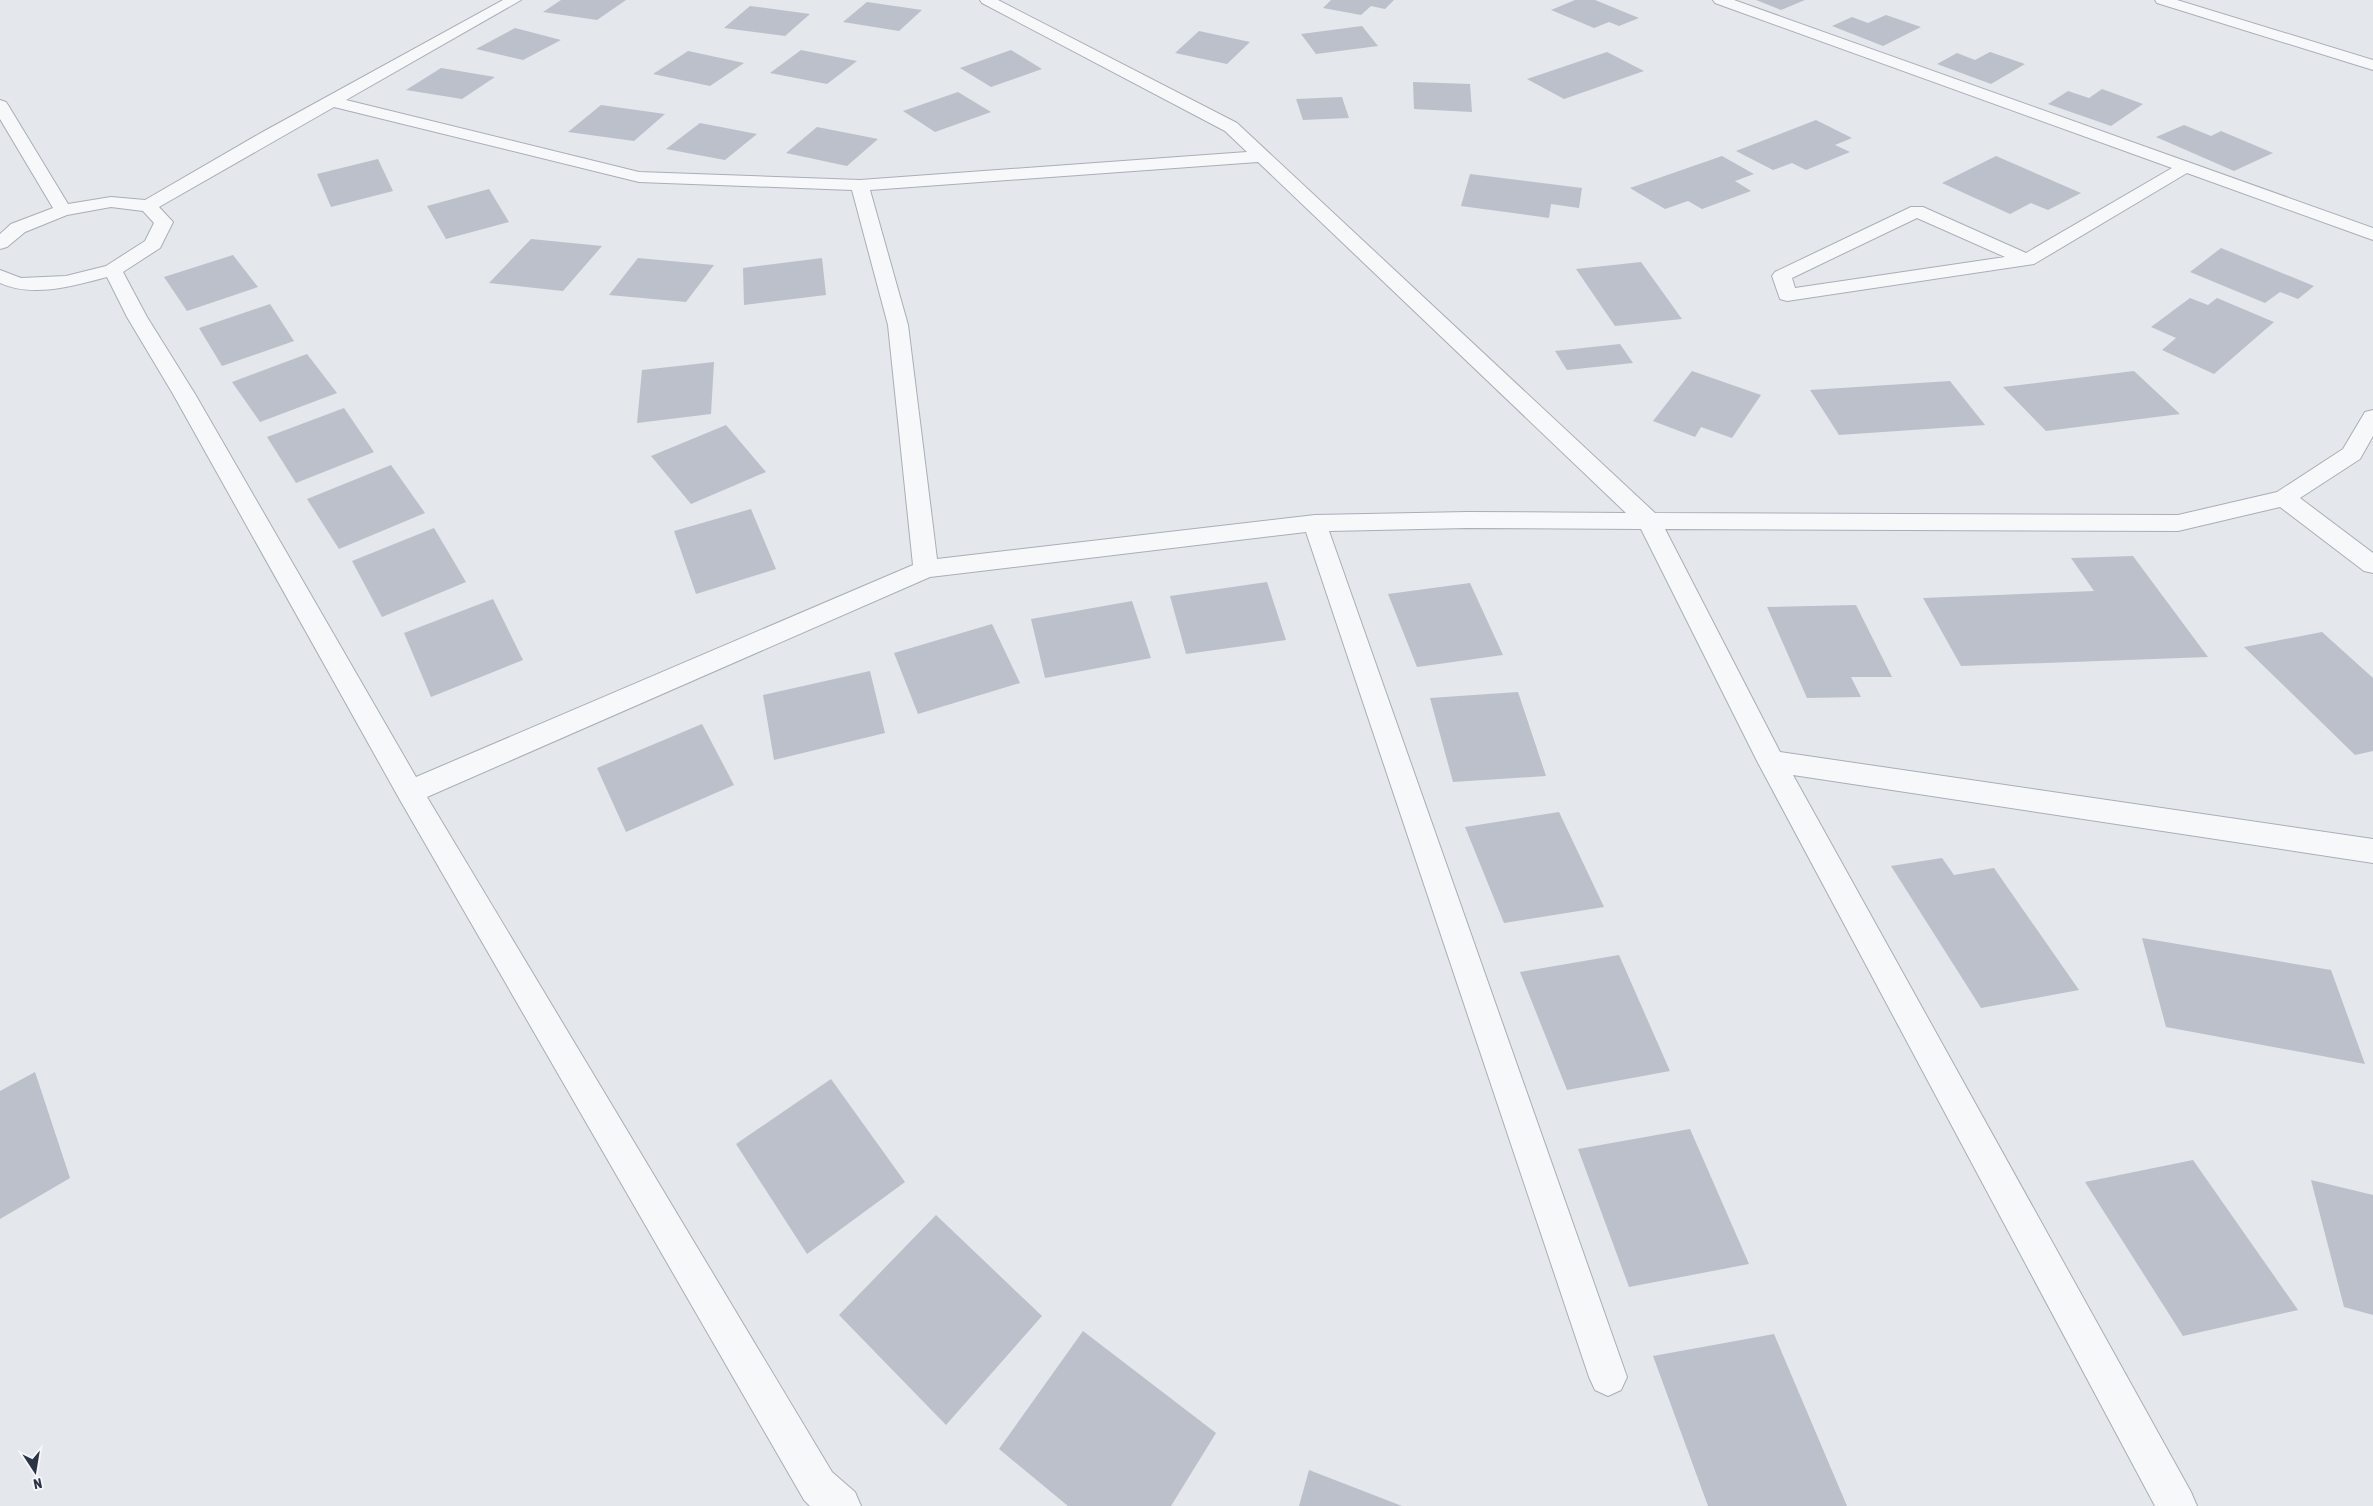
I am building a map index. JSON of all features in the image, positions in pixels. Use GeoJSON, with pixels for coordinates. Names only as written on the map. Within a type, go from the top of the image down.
{"type":"FeatureCollection","features":[{"type":"Feature","properties":{"kind":"street"},"geometry":{"type":"LineString","coordinates":[[0,243],[18,228],[63,210],[111,202],[148,206],[331,101],[514,0]]}},
{"type":"Feature","properties":{"kind":"street"},"geometry":{"type":"LineString","coordinates":[[986,0],[1231,127],[1649,521],[1770,761],[2177,1506]]}},
{"type":"Feature","properties":{"kind":"street"},"geometry":{"type":"LineString","coordinates":[[1720,0],[2373,234]]}},
{"type":"Feature","properties":{"kind":"street"},"geometry":{"type":"LineString","coordinates":[[2162,0],[2373,65]]}},
{"type":"Feature","properties":{"kind":"street"},"geometry":{"type":"LineString","coordinates":[[331,101],[639,177],[860,185],[1262,156]]}},
{"type":"Feature","properties":{"kind":"street"},"geometry":{"type":"LineString","coordinates":[[0,105],[63,210]]}},
{"type":"Feature","properties":{"kind":"street"},"geometry":{"type":"LineString","coordinates":[[2027,260],[1917,212],[1782,276],[1787,295],[2027,260],[2186,167]]}},
{"type":"Feature","properties":{"kind":"street"},"geometry":{"type":"LineString","coordinates":[[860,185],[898,325],[926,569]]}},
{"type":"Feature","properties":{"kind":"street"},"geometry":{"type":"LineString","coordinates":[[0,296],[9,280],[66,282],[113,270],[153,244],[164,222],[148,206]]}},
{"type":"Feature","properties":{"kind":"street"},"geometry":{"type":"LineString","coordinates":[[113,270],[137,317],[188,402],[410,792],[818,1486],[841,1506]]}},
{"type":"Feature","properties":{"kind":"street"},"geometry":{"type":"LineString","coordinates":[[410,792],[926,569],[1315,523],[1467,520],[2178,523],[2284,498],[2352,454],[2373,417]]}},
{"type":"Feature","properties":{"kind":"street"},"geometry":{"type":"LineString","coordinates":[[2284,498],[2373,565]]}},
{"type":"Feature","properties":{"kind":"street"},"geometry":{"type":"LineString","coordinates":[[1315,523],[1608,1377]]}},
{"type":"Feature","properties":{"kind":"street"},"geometry":{"type":"LineString","coordinates":[[1770,761],[2373,851]]}},
{"type":"Feature","properties":{"kind":"building"},"geometry":{"type":"Polygon","coordinates":[[[561,0],[626,0],[597,20],[543,12],[561,0]]]}},
{"type":"Feature","properties":{"kind":"building"},"geometry":{"type":"Polygon","coordinates":[[[1331,0],[1394,0],[1385,9],[1371,6],[1361,15],[1323,8],[1331,0]]]}},
{"type":"Feature","properties":{"kind":"building"},"geometry":{"type":"Polygon","coordinates":[[[1575,0],[1595,0],[1639,18],[1619,26],[1609,22],[1594,28],[1551,10],[1575,0]]]}},
{"type":"Feature","properties":{"kind":"building"},"geometry":{"type":"Polygon","coordinates":[[[1756,0],[1805,0],[1781,10],[1756,0]]]}},
{"type":"Feature","properties":{"kind":"building"},"geometry":{"type":"Polygon","coordinates":[[[867,2],[922,10],[899,31],[843,22],[867,2]]]}},
{"type":"Feature","properties":{"kind":"building"},"geometry":{"type":"Polygon","coordinates":[[[750,6],[810,14],[785,36],[724,28],[750,6]]]}},
{"type":"Feature","properties":{"kind":"building"},"geometry":{"type":"Polygon","coordinates":[[[1886,15],[1921,27],[1883,46],[1832,26],[1852,17],[1868,23],[1886,15]]]}},
{"type":"Feature","properties":{"kind":"building"},"geometry":{"type":"Polygon","coordinates":[[[1362,26],[1378,46],[1316,54],[1301,34],[1362,26]]]}},
{"type":"Feature","properties":{"kind":"building"},"geometry":{"type":"Polygon","coordinates":[[[515,28],[561,40],[523,60],[476,49],[515,28]]]}},
{"type":"Feature","properties":{"kind":"building"},"geometry":{"type":"Polygon","coordinates":[[[1199,31],[1250,42],[1227,64],[1175,53],[1199,31]]]}},
{"type":"Feature","properties":{"kind":"building"},"geometry":{"type":"Polygon","coordinates":[[[801,50],[857,61],[827,84],[770,73],[801,50]]]}},
{"type":"Feature","properties":{"kind":"building"},"geometry":{"type":"Polygon","coordinates":[[[1011,50],[1042,69],[991,87],[960,68],[1011,50]]]}},
{"type":"Feature","properties":{"kind":"building"},"geometry":{"type":"Polygon","coordinates":[[[688,51],[744,63],[710,86],[653,74],[688,51]]]}},
{"type":"Feature","properties":{"kind":"building"},"geometry":{"type":"Polygon","coordinates":[[[1607,52],[1644,71],[1564,99],[1527,79],[1607,52]]]}},
{"type":"Feature","properties":{"kind":"building"},"geometry":{"type":"Polygon","coordinates":[[[1990,52],[2025,64],[1991,84],[1937,64],[1957,53],[1975,60],[1990,52]]]}},
{"type":"Feature","properties":{"kind":"building"},"geometry":{"type":"Polygon","coordinates":[[[441,68],[495,77],[462,99],[406,90],[441,68]]]}},
{"type":"Feature","properties":{"kind":"building"},"geometry":{"type":"Polygon","coordinates":[[[1413,82],[1470,84],[1472,112],[1414,109],[1413,82]]]}},
{"type":"Feature","properties":{"kind":"building"},"geometry":{"type":"Polygon","coordinates":[[[2102,89],[2143,104],[2111,126],[2048,104],[2068,91],[2089,98],[2102,89]]]}},
{"type":"Feature","properties":{"kind":"building"},"geometry":{"type":"Polygon","coordinates":[[[958,92],[991,112],[935,132],[903,111],[958,92]]]}},
{"type":"Feature","properties":{"kind":"building"},"geometry":{"type":"Polygon","coordinates":[[[1342,97],[1349,118],[1303,120],[1296,99],[1342,97]]]}},
{"type":"Feature","properties":{"kind":"building"},"geometry":{"type":"Polygon","coordinates":[[[601,105],[665,114],[634,141],[568,132],[601,105]]]}},
{"type":"Feature","properties":{"kind":"building"},"geometry":{"type":"Polygon","coordinates":[[[1816,120],[1852,138],[1835,145],[1850,152],[1806,170],[1792,163],[1773,170],[1736,151],[1816,120]]]}},
{"type":"Feature","properties":{"kind":"building"},"geometry":{"type":"Polygon","coordinates":[[[700,123],[757,134],[725,160],[666,149],[700,123]]]}},
{"type":"Feature","properties":{"kind":"building"},"geometry":{"type":"Polygon","coordinates":[[[2184,125],[2211,136],[2221,131],[2273,153],[2234,171],[2156,137],[2184,125]]]}},
{"type":"Feature","properties":{"kind":"building"},"geometry":{"type":"Polygon","coordinates":[[[817,127],[878,139],[847,166],[786,153],[817,127]]]}},
{"type":"Feature","properties":{"kind":"building"},"geometry":{"type":"Polygon","coordinates":[[[1722,156],[1754,174],[1735,181],[1751,191],[1702,209],[1688,201],[1665,209],[1630,188],[1722,156]]]}},
{"type":"Feature","properties":{"kind":"building"},"geometry":{"type":"Polygon","coordinates":[[[1996,156],[2081,193],[2048,210],[2031,203],[2010,214],[1942,183],[1996,156]]]}},
{"type":"Feature","properties":{"kind":"building"},"geometry":{"type":"Polygon","coordinates":[[[378,159],[393,191],[331,207],[317,174],[378,159]]]}},
{"type":"Feature","properties":{"kind":"building"},"geometry":{"type":"Polygon","coordinates":[[[1470,174],[1582,188],[1579,208],[1551,204],[1549,218],[1461,206],[1470,174]]]}},
{"type":"Feature","properties":{"kind":"building"},"geometry":{"type":"Polygon","coordinates":[[[489,189],[509,222],[446,239],[427,206],[489,189]]]}},
{"type":"Feature","properties":{"kind":"building"},"geometry":{"type":"Polygon","coordinates":[[[531,239],[602,246],[563,291],[489,283],[531,239]]]}},
{"type":"Feature","properties":{"kind":"building"},"geometry":{"type":"Polygon","coordinates":[[[2221,248],[2314,286],[2298,299],[2280,292],[2265,303],[2190,272],[2221,248]]]}},
{"type":"Feature","properties":{"kind":"building"},"geometry":{"type":"Polygon","coordinates":[[[233,255],[258,287],[187,311],[164,277],[233,255]]]}},
{"type":"Feature","properties":{"kind":"building"},"geometry":{"type":"Polygon","coordinates":[[[638,258],[714,265],[686,302],[609,295],[638,258]]]}},
{"type":"Feature","properties":{"kind":"building"},"geometry":{"type":"Polygon","coordinates":[[[822,258],[826,295],[744,305],[743,268],[822,258]]]}},
{"type":"Feature","properties":{"kind":"building"},"geometry":{"type":"Polygon","coordinates":[[[1641,262],[1682,319],[1615,326],[1576,269],[1641,262]]]}},
{"type":"Feature","properties":{"kind":"building"},"geometry":{"type":"Polygon","coordinates":[[[2190,298],[2208,305],[2217,298],[2274,322],[2214,374],[2162,350],[2176,338],[2151,327],[2190,298]]]}},
{"type":"Feature","properties":{"kind":"building"},"geometry":{"type":"Polygon","coordinates":[[[270,304],[294,341],[222,366],[199,328],[270,304]]]}},
{"type":"Feature","properties":{"kind":"building"},"geometry":{"type":"Polygon","coordinates":[[[1620,344],[1633,363],[1567,370],[1555,351],[1620,344]]]}},
{"type":"Feature","properties":{"kind":"building"},"geometry":{"type":"Polygon","coordinates":[[[307,354],[337,393],[260,422],[232,382],[307,354]]]}},
{"type":"Feature","properties":{"kind":"building"},"geometry":{"type":"Polygon","coordinates":[[[714,362],[711,414],[637,423],[642,370],[714,362]]]}},
{"type":"Feature","properties":{"kind":"building"},"geometry":{"type":"Polygon","coordinates":[[[1692,371],[1761,395],[1732,438],[1701,427],[1695,437],[1653,421],[1692,371]]]}},
{"type":"Feature","properties":{"kind":"building"},"geometry":{"type":"Polygon","coordinates":[[[2134,371],[2180,414],[2046,431],[2003,387],[2134,371]]]}},
{"type":"Feature","properties":{"kind":"building"},"geometry":{"type":"Polygon","coordinates":[[[1950,381],[1985,425],[1839,435],[1810,390],[1950,381]]]}},
{"type":"Feature","properties":{"kind":"building"},"geometry":{"type":"Polygon","coordinates":[[[344,408],[374,452],[296,483],[267,437],[344,408]]]}},
{"type":"Feature","properties":{"kind":"building"},"geometry":{"type":"Polygon","coordinates":[[[726,425],[766,472],[691,504],[651,456],[726,425]]]}},
{"type":"Feature","properties":{"kind":"building"},"geometry":{"type":"Polygon","coordinates":[[[391,465],[425,513],[339,549],[307,499],[391,465]]]}},
{"type":"Feature","properties":{"kind":"building"},"geometry":{"type":"Polygon","coordinates":[[[751,509],[776,569],[696,594],[674,531],[751,509]]]}},
{"type":"Feature","properties":{"kind":"building"},"geometry":{"type":"Polygon","coordinates":[[[434,528],[466,582],[382,617],[352,561],[434,528]]]}},
{"type":"Feature","properties":{"kind":"building"},"geometry":{"type":"Polygon","coordinates":[[[2133,556],[2208,657],[1961,666],[1923,598],[2094,591],[2071,558],[2133,556]]]}},
{"type":"Feature","properties":{"kind":"building"},"geometry":{"type":"Polygon","coordinates":[[[1267,582],[1286,640],[1186,654],[1170,596],[1267,582]]]}},
{"type":"Feature","properties":{"kind":"building"},"geometry":{"type":"Polygon","coordinates":[[[1470,583],[1503,655],[1417,667],[1388,594],[1470,583]]]}},
{"type":"Feature","properties":{"kind":"building"},"geometry":{"type":"Polygon","coordinates":[[[493,599],[523,660],[431,697],[404,633],[493,599]]]}},
{"type":"Feature","properties":{"kind":"building"},"geometry":{"type":"Polygon","coordinates":[[[1132,601],[1151,658],[1045,678],[1031,619],[1132,601]]]}},
{"type":"Feature","properties":{"kind":"building"},"geometry":{"type":"Polygon","coordinates":[[[1856,605],[1892,677],[1851,677],[1861,697],[1807,698],[1767,607],[1856,605]]]}},
{"type":"Feature","properties":{"kind":"building"},"geometry":{"type":"Polygon","coordinates":[[[992,624],[1020,683],[918,714],[894,653],[992,624]]]}},
{"type":"Feature","properties":{"kind":"building"},"geometry":{"type":"Polygon","coordinates":[[[2322,632],[2373,678],[2373,751],[2355,755],[2244,647],[2322,632]]]}},
{"type":"Feature","properties":{"kind":"building"},"geometry":{"type":"Polygon","coordinates":[[[870,671],[885,733],[774,760],[763,695],[870,671]]]}},
{"type":"Feature","properties":{"kind":"building"},"geometry":{"type":"Polygon","coordinates":[[[1518,692],[1546,776],[1453,782],[1430,698],[1518,692]]]}},
{"type":"Feature","properties":{"kind":"building"},"geometry":{"type":"Polygon","coordinates":[[[702,724],[734,785],[626,832],[597,768],[702,724]]]}},
{"type":"Feature","properties":{"kind":"building"},"geometry":{"type":"Polygon","coordinates":[[[1559,812],[1604,907],[1504,923],[1465,827],[1559,812]]]}},
{"type":"Feature","properties":{"kind":"building"},"geometry":{"type":"Polygon","coordinates":[[[1942,858],[1954,875],[1994,868],[2079,990],[1981,1008],[1891,866],[1942,858]]]}},
{"type":"Feature","properties":{"kind":"building"},"geometry":{"type":"Polygon","coordinates":[[[2142,938],[2331,970],[2365,1064],[2166,1027],[2142,938]]]}},
{"type":"Feature","properties":{"kind":"building"},"geometry":{"type":"Polygon","coordinates":[[[1619,955],[1670,1071],[1567,1090],[1520,972],[1619,955]]]}},
{"type":"Feature","properties":{"kind":"building"},"geometry":{"type":"Polygon","coordinates":[[[35,1072],[70,1178],[0,1219],[0,1091],[35,1072]]]}},
{"type":"Feature","properties":{"kind":"building"},"geometry":{"type":"Polygon","coordinates":[[[831,1079],[905,1182],[807,1254],[736,1144],[831,1079]]]}},
{"type":"Feature","properties":{"kind":"building"},"geometry":{"type":"Polygon","coordinates":[[[1690,1129],[1749,1264],[1629,1287],[1578,1149],[1690,1129]]]}},
{"type":"Feature","properties":{"kind":"building"},"geometry":{"type":"Polygon","coordinates":[[[2193,1160],[2298,1310],[2183,1336],[2085,1182],[2193,1160]]]}},
{"type":"Feature","properties":{"kind":"building"},"geometry":{"type":"Polygon","coordinates":[[[2311,1180],[2373,1195],[2373,1315],[2344,1307],[2311,1180]]]}},
{"type":"Feature","properties":{"kind":"building"},"geometry":{"type":"Polygon","coordinates":[[[936,1215],[1042,1316],[946,1425],[839,1315],[936,1215]]]}},
{"type":"Feature","properties":{"kind":"building"},"geometry":{"type":"Polygon","coordinates":[[[1083,1331],[1216,1433],[1171,1506],[1068,1506],[999,1449],[1083,1331]]]}},
{"type":"Feature","properties":{"kind":"building"},"geometry":{"type":"Polygon","coordinates":[[[1774,1334],[1847,1506],[1708,1506],[1653,1356],[1774,1334]]]}},
{"type":"Feature","properties":{"kind":"building"},"geometry":{"type":"Polygon","coordinates":[[[1309,1470],[1402,1506],[1299,1506],[1309,1470]]]}}]}
